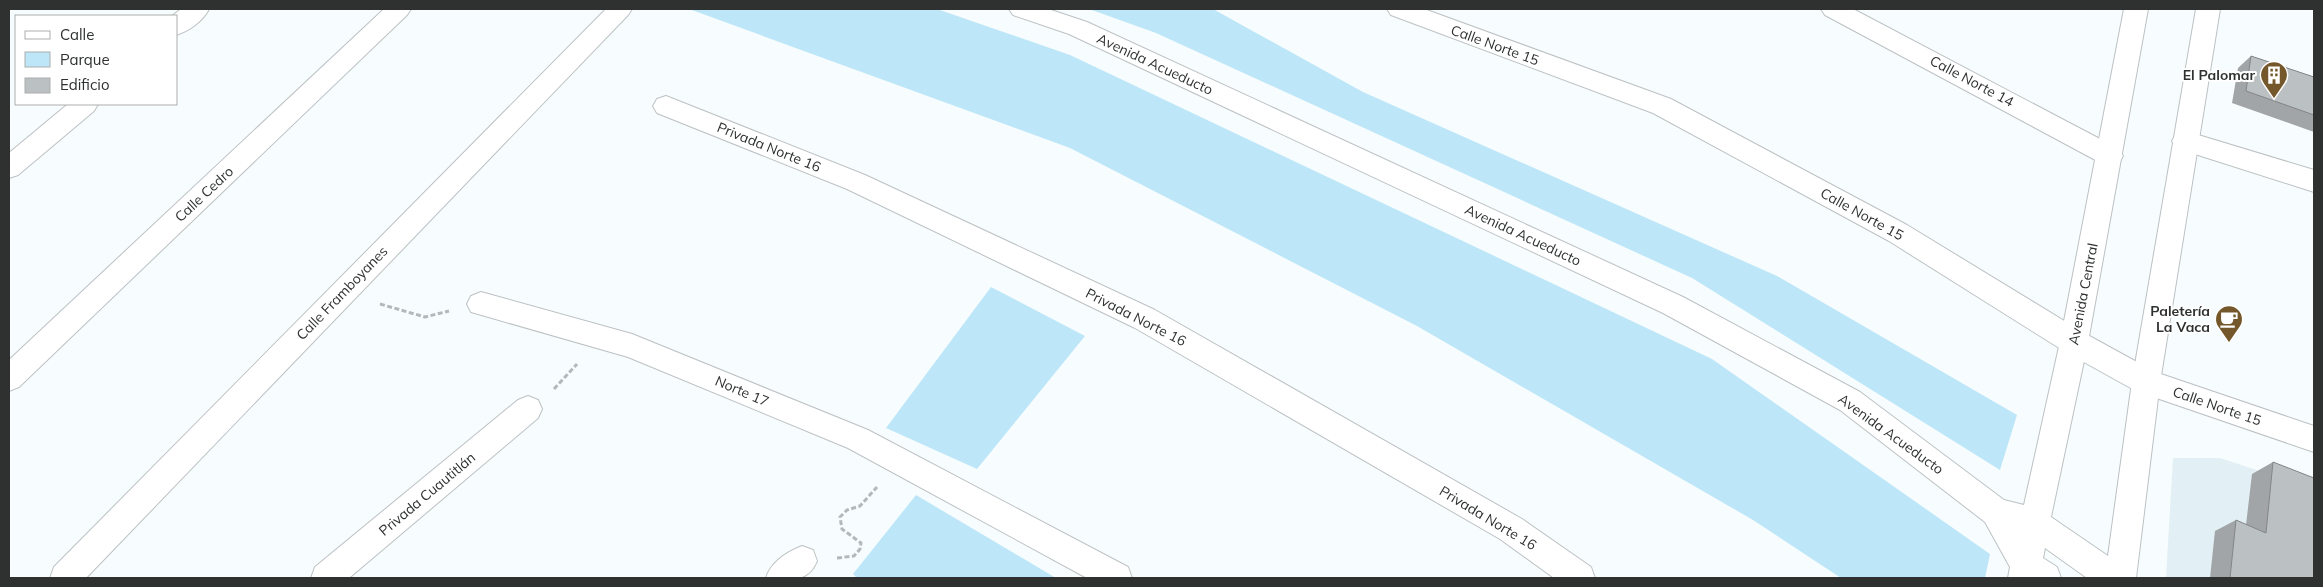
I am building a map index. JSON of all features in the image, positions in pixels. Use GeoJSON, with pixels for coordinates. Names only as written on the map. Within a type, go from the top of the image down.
{"type":"FeatureCollection","features":[{"type":"Feature","properties":{"kind":"street"},"geometry":{"type":"LineString","coordinates":[[178,24],[197,9]]}},
{"type":"Feature","properties":{"kind":"street","name":"Calle Cedro"},"geometry":{"type":"LineString","coordinates":[[9,378],[399,9]]}},
{"type":"Feature","properties":{"kind":"street","name":"Calle Framboyanes"},"geometry":{"type":"LineString","coordinates":[[66,578],[341,293],[620,9]]}},
{"type":"Feature","properties":{"kind":"street","name":"Avenida Acueducto"},"geometry":{"type":"LineString","coordinates":[[1020,9],[1078,28],[1673,305],[1850,401],[1996,512],[2034,522],[2113,578]]}},
{"type":"Feature","properties":{"kind":"street","name":"Calle Norte 14"},"geometry":{"type":"LineString","coordinates":[[1833,9],[2110,156]]}},
{"type":"Feature","properties":{"kind":"street","name":"Avenida Central"},"geometry":{"type":"LineString","coordinates":[[2032,574],[2034,522],[2074,342],[2136,9]]}},
{"type":"Feature","properties":{"kind":"street"},"geometry":{"type":"LineString","coordinates":[[2121,578],[2146,382],[2208,9]]}},
{"type":"Feature","properties":{"kind":"street","name":"Calle Norte 15"},"geometry":{"type":"LineString","coordinates":[[1402,10],[1662,106],[1898,233],[2074,342],[2146,382],[2314,439]]}},
{"type":"Feature","properties":{"kind":"street"},"geometry":{"type":"LineString","coordinates":[[9,168],[84,105]]}},
{"type":"Feature","properties":{"kind":"street","name":"Privada Norte 16"},"geometry":{"type":"LineString","coordinates":[[666,106],[856,182],[1145,320],[1511,529],[1580,578]]}},
{"type":"Feature","properties":{"kind":"street"},"geometry":{"type":"LineString","coordinates":[[2185,141],[2314,182]]}},
{"type":"Feature","properties":{"kind":"street","name":"Norte 17"},"geometry":{"type":"LineString","coordinates":[[481,304],[632,346],[858,439],[1117,578]]}},
{"type":"Feature","properties":{"kind":"street","name":"Privada Cuautitlán"},"geometry":{"type":"LineString","coordinates":[[326,578],[528,409]]}},
{"type":"Feature","properties":{"kind":"street","name":"Avenida Acueducto"},"geometry":{"type":"LineString","coordinates":[[1996,512],[2032,574]]}},
{"type":"Feature","properties":{"kind":"path"},"geometry":{"type":"LineString","coordinates":[[341,293],[425,317],[481,304]]}},
{"type":"Feature","properties":{"kind":"path"},"geometry":{"type":"LineString","coordinates":[[528,409],[558,385],[576,367],[593,335]]}},
{"type":"Feature","properties":{"kind":"path"},"geometry":{"type":"LineString","coordinates":[[791,570],[816,557],[844,558],[854,556],[860,549],[861,543],[842,529],[840,517],[847,510],[860,506],[901,462]]}},
{"type":"Feature","properties":{"kind":"shaded area"},"geometry":{"type":"Polygon","coordinates":[[[2173,458],[2220,458],[2314,489],[2314,578],[2166,578],[2173,458]]]}},
{"type":"Feature","properties":{"kind":"green space"},"geometry":{"type":"Polygon","coordinates":[[[689,9],[937,9],[1070,55],[1712,359],[1990,554],[1985,578],[1841,578],[1753,520],[1417,326],[1070,148],[689,9]]]}},
{"type":"Feature","properties":{"kind":"green space"},"geometry":{"type":"Polygon","coordinates":[[[1089,9],[1213,9],[1363,92],[1777,276],[2017,415],[2000,470],[1692,278],[1156,33],[1089,9]]]}},
{"type":"Feature","properties":{"kind":"green space"},"geometry":{"type":"Polygon","coordinates":[[[991,287],[1085,336],[977,469],[886,428],[991,287]]]}},
{"type":"Feature","properties":{"kind":"green space"},"geometry":{"type":"Polygon","coordinates":[[[916,495],[1056,578],[857,578],[853,574],[916,495]]]}},
{"type":"Feature","properties":{"kind":"building"},"geometry":{"type":"Polygon","coordinates":[[[2251,56],[2314,77],[2314,115],[2246,91],[2251,56]]]}},
{"type":"Feature","properties":{"kind":"building"},"geometry":{"type":"Polygon","coordinates":[[[2273,462],[2314,478],[2314,578],[2230,578],[2236,520],[2266,533],[2273,462]]]}},
{"type":"Feature","properties":{"kind":"place","name":"El Palomar"},"geometry":{"type":"Point","coordinates":[2274,99]}},
{"type":"Feature","properties":{"kind":"place","name":"Paletería La Vaca"},"geometry":{"type":"Point","coordinates":[2229,343]}}]}
